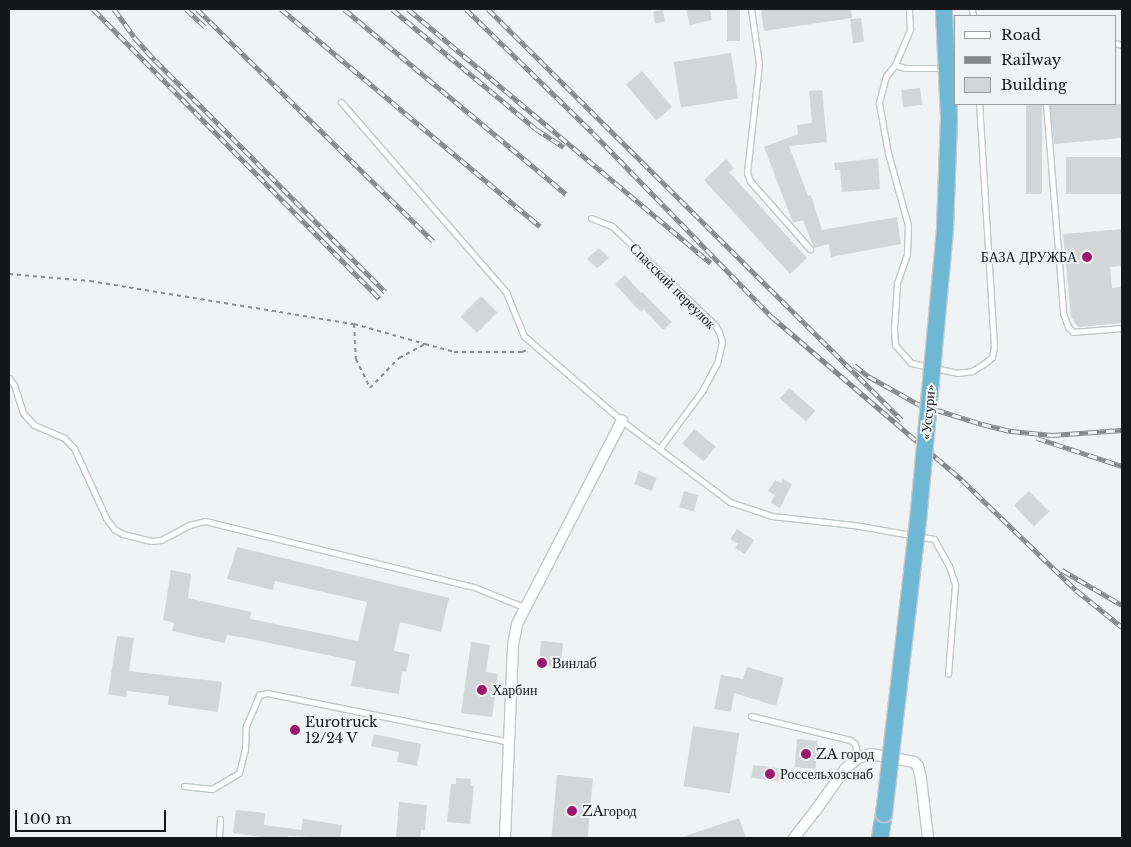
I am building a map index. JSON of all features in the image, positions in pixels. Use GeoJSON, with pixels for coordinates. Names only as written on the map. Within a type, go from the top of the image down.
{"type":"FeatureCollection","features":[{"type":"Feature","properties":{"kind":"highway","name":"«Уссури»"},"geometry":{"type":"LineString","coordinates":[[880,838],[918,521],[946,228],[949,118],[944,9]]}},
{"type":"Feature","properties":{"kind":"street"},"geometry":{"type":"LineString","coordinates":[[505,838],[513,645],[517,624],[524,607],[622,421]]}},
{"type":"Feature","properties":{"kind":"street"},"geometry":{"type":"LineString","coordinates":[[794,838],[845,769],[858,758],[871,754],[914,762],[920,770],[928,838]]}},
{"type":"Feature","properties":{"kind":"lane"},"geometry":{"type":"LineString","coordinates":[[751,9],[759,64],[747,173],[750,181],[810,249]]}},
{"type":"Feature","properties":{"kind":"lane"},"geometry":{"type":"LineString","coordinates":[[909,9],[910,29],[895,65],[886,76],[879,103],[888,153],[908,226],[907,254],[897,283],[895,344],[912,363],[958,373],[972,371],[985,363],[992,357],[994,347],[979,105]]}},
{"type":"Feature","properties":{"kind":"lane"},"geometry":{"type":"LineString","coordinates":[[895,65],[914,68],[949,68]]}},
{"type":"Feature","properties":{"kind":"lane"},"geometry":{"type":"LineString","coordinates":[[341,102],[506,292],[524,336],[622,421],[730,502],[772,516],[854,525],[934,539],[949,566],[955,585],[948,674]]}},
{"type":"Feature","properties":{"kind":"lane"},"geometry":{"type":"LineString","coordinates":[[1046,105],[1063,313],[1068,327],[1073,332],[1122,328]]}},
{"type":"Feature","properties":{"kind":"lane","name":"Спасский переулок"},"geometry":{"type":"LineString","coordinates":[[591,218],[612,226],[715,325],[719,332],[722,342],[717,363],[702,391],[660,448]]}},
{"type":"Feature","properties":{"kind":"lane"},"geometry":{"type":"LineString","coordinates":[[9,378],[23,413],[34,425],[64,438],[74,448],[106,518],[114,529],[123,534],[151,541],[161,540],[189,525],[205,521],[474,587],[524,607]]}},
{"type":"Feature","properties":{"kind":"lane"},"geometry":{"type":"LineString","coordinates":[[184,786],[212,788],[239,773],[245,749],[246,726],[260,695],[268,693],[510,742]]}},
{"type":"Feature","properties":{"kind":"lane"},"geometry":{"type":"LineString","coordinates":[[751,716],[850,740],[858,750],[858,758]]}},
{"type":"Feature","properties":{"kind":"lane"},"geometry":{"type":"LineString","coordinates":[[219,838],[220,819]]}},
{"type":"Feature","properties":{"kind":"path"},"geometry":{"type":"LineString","coordinates":[[9,274],[90,280],[354,324],[454,352],[522,352],[536,346]]}},
{"type":"Feature","properties":{"kind":"path"},"geometry":{"type":"LineString","coordinates":[[354,324],[356,358],[370,388],[399,358],[425,344]]}},
{"type":"Feature","properties":{"kind":"building"},"geometry":{"type":"Polygon","coordinates":[[[686,9],[710,9],[712,20],[690,25],[686,9]]]}},
{"type":"Feature","properties":{"kind":"building"},"geometry":{"type":"Polygon","coordinates":[[[727,9],[740,9],[740,41],[727,41],[727,9]]]}},
{"type":"Feature","properties":{"kind":"building"},"geometry":{"type":"Polygon","coordinates":[[[761,9],[851,9],[852,18],[764,31],[761,9]]]}},
{"type":"Feature","properties":{"kind":"building"},"geometry":{"type":"Polygon","coordinates":[[[663,10],[665,22],[655,23],[653,12],[663,10]]]}},
{"type":"Feature","properties":{"kind":"building"},"geometry":{"type":"Polygon","coordinates":[[[861,18],[864,42],[853,43],[850,19],[861,18]]]}},
{"type":"Feature","properties":{"kind":"building"},"geometry":{"type":"Polygon","coordinates":[[[731,53],[738,98],[681,108],[674,62],[731,53]]]}},
{"type":"Feature","properties":{"kind":"building"},"geometry":{"type":"Polygon","coordinates":[[[642,71],[672,107],[656,121],[626,84],[642,71]]]}},
{"type":"Feature","properties":{"kind":"building"},"geometry":{"type":"Polygon","coordinates":[[[920,88],[922,105],[903,107],[901,90],[920,88]]]}},
{"type":"Feature","properties":{"kind":"building"},"geometry":{"type":"Polygon","coordinates":[[[822,90],[827,142],[789,146],[808,196],[811,195],[822,230],[897,217],[901,244],[831,257],[829,244],[814,248],[803,220],[793,223],[764,147],[798,134],[797,125],[812,123],[809,91],[822,90]]]}},
{"type":"Feature","properties":{"kind":"building"},"geometry":{"type":"Polygon","coordinates":[[[1122,104],[1122,138],[1054,144],[1050,105],[1122,104]]]}},
{"type":"Feature","properties":{"kind":"building"},"geometry":{"type":"Polygon","coordinates":[[[1026,105],[1042,105],[1042,194],[1026,194],[1026,105]]]}},
{"type":"Feature","properties":{"kind":"building"},"geometry":{"type":"Polygon","coordinates":[[[1066,157],[1122,157],[1122,194],[1066,194],[1066,157]]]}},
{"type":"Feature","properties":{"kind":"building"},"geometry":{"type":"Polygon","coordinates":[[[878,158],[880,189],[842,192],[840,170],[835,170],[834,163],[878,158]]]}},
{"type":"Feature","properties":{"kind":"building"},"geometry":{"type":"Polygon","coordinates":[[[726,159],[734,168],[729,172],[807,258],[790,274],[704,180],[726,159]]]}},
{"type":"Feature","properties":{"kind":"building"},"geometry":{"type":"Polygon","coordinates":[[[1122,229],[1122,266],[1110,267],[1112,288],[1122,287],[1122,323],[1078,327],[1071,317],[1063,234],[1122,229]]]}},
{"type":"Feature","properties":{"kind":"building"},"geometry":{"type":"Polygon","coordinates":[[[599,248],[609,258],[597,268],[587,259],[599,248]]]}},
{"type":"Feature","properties":{"kind":"building"},"geometry":{"type":"Polygon","coordinates":[[[625,275],[672,322],[663,330],[644,309],[641,312],[615,284],[625,275]]]}},
{"type":"Feature","properties":{"kind":"building"},"geometry":{"type":"Polygon","coordinates":[[[481,296],[497,312],[477,333],[460,317],[481,296]]]}},
{"type":"Feature","properties":{"kind":"building"},"geometry":{"type":"Polygon","coordinates":[[[789,388],[815,411],[806,422],[780,399],[789,388]]]}},
{"type":"Feature","properties":{"kind":"building"},"geometry":{"type":"Polygon","coordinates":[[[694,429],[716,447],[704,461],[682,444],[694,429]]]}},
{"type":"Feature","properties":{"kind":"building"},"geometry":{"type":"Polygon","coordinates":[[[639,471],[657,478],[652,491],[634,484],[639,471]]]}},
{"type":"Feature","properties":{"kind":"building"},"geometry":{"type":"Polygon","coordinates":[[[783,479],[792,484],[780,508],[771,503],[775,495],[768,491],[775,480],[781,483],[783,479]]]}},
{"type":"Feature","properties":{"kind":"building"},"geometry":{"type":"Polygon","coordinates":[[[684,491],[698,495],[694,511],[679,507],[684,491]]]}},
{"type":"Feature","properties":{"kind":"building"},"geometry":{"type":"Polygon","coordinates":[[[1029,491],[1049,512],[1034,526],[1014,506],[1029,491]]]}},
{"type":"Feature","properties":{"kind":"building"},"geometry":{"type":"Polygon","coordinates":[[[737,529],[754,540],[745,554],[735,548],[738,544],[730,539],[737,529]]]}},
{"type":"Feature","properties":{"kind":"building"},"geometry":{"type":"Polygon","coordinates":[[[237,547],[449,598],[441,632],[400,622],[394,651],[410,654],[406,672],[402,671],[399,694],[351,686],[356,661],[246,638],[227,635],[225,643],[172,631],[174,623],[163,620],[171,570],[191,574],[188,598],[251,612],[250,619],[358,641],[367,602],[275,581],[273,590],[227,579],[237,547]]]}},
{"type":"Feature","properties":{"kind":"building"},"geometry":{"type":"Polygon","coordinates":[[[117,636],[134,638],[129,671],[222,682],[218,712],[168,705],[169,696],[127,691],[126,697],[108,694],[117,636]]]}},
{"type":"Feature","properties":{"kind":"building"},"geometry":{"type":"Polygon","coordinates":[[[541,641],[563,643],[561,668],[539,666],[541,641]]]}},
{"type":"Feature","properties":{"kind":"building"},"geometry":{"type":"Polygon","coordinates":[[[471,642],[490,645],[486,672],[498,674],[492,717],[461,713],[471,642]]]}},
{"type":"Feature","properties":{"kind":"building"},"geometry":{"type":"Polygon","coordinates":[[[747,667],[784,678],[776,706],[734,693],[731,712],[714,709],[721,675],[743,679],[747,667]]]}},
{"type":"Feature","properties":{"kind":"building"},"geometry":{"type":"Polygon","coordinates":[[[693,726],[739,733],[730,794],[683,786],[693,726]]]}},
{"type":"Feature","properties":{"kind":"building"},"geometry":{"type":"Polygon","coordinates":[[[374,734],[421,744],[417,766],[397,762],[399,752],[371,746],[374,734]]]}},
{"type":"Feature","properties":{"kind":"building","name":"ZA город"},"geometry":{"type":"Polygon","coordinates":[[[797,739],[818,741],[815,769],[795,767],[797,739]]]}},
{"type":"Feature","properties":{"kind":"building"},"geometry":{"type":"Polygon","coordinates":[[[753,765],[784,769],[782,782],[751,778],[753,765]]]}},
{"type":"Feature","properties":{"kind":"building"},"geometry":{"type":"Polygon","coordinates":[[[557,775],[593,778],[588,838],[552,837],[557,775]]]}},
{"type":"Feature","properties":{"kind":"building"},"geometry":{"type":"Polygon","coordinates":[[[456,778],[471,779],[470,786],[474,786],[470,824],[447,822],[451,784],[456,784],[456,778]]]}},
{"type":"Feature","properties":{"kind":"building"},"geometry":{"type":"Polygon","coordinates":[[[399,802],[427,805],[425,830],[421,830],[420,838],[396,838],[399,802]]]}},
{"type":"Feature","properties":{"kind":"building"},"geometry":{"type":"Polygon","coordinates":[[[236,810],[265,813],[264,825],[301,830],[303,819],[342,825],[340,838],[288,836],[288,838],[268,838],[233,833],[236,810]]]}},
{"type":"Feature","properties":{"kind":"building"},"geometry":{"type":"Polygon","coordinates":[[[739,818],[746,838],[682,837],[739,818]]]}},
{"type":"Feature","properties":{"kind":"railway"},"geometry":{"type":"LineString","coordinates":[[93,9],[379,298]]}},
{"type":"Feature","properties":{"kind":"railway"},"geometry":{"type":"LineString","coordinates":[[114,9],[134,37],[155,60],[385,292]]}},
{"type":"Feature","properties":{"kind":"railway"},"geometry":{"type":"LineString","coordinates":[[186,9],[205,27]]}},
{"type":"Feature","properties":{"kind":"railway"},"geometry":{"type":"LineString","coordinates":[[197,9],[433,241]]}},
{"type":"Feature","properties":{"kind":"railway"},"geometry":{"type":"LineString","coordinates":[[281,9],[540,226]]}},
{"type":"Feature","properties":{"kind":"railway"},"geometry":{"type":"LineString","coordinates":[[344,9],[566,194]]}},
{"type":"Feature","properties":{"kind":"railway"},"geometry":{"type":"LineString","coordinates":[[392,9],[536,129],[564,147]]}},
{"type":"Feature","properties":{"kind":"railway"},"geometry":{"type":"LineString","coordinates":[[408,9],[711,263]]}},
{"type":"Feature","properties":{"kind":"railway"},"geometry":{"type":"LineString","coordinates":[[466,9],[593,133],[772,317],[962,480],[1076,590],[1122,627]]}},
{"type":"Feature","properties":{"kind":"railway"},"geometry":{"type":"LineString","coordinates":[[488,9],[902,420]]}},
{"type":"Feature","properties":{"kind":"railway"},"geometry":{"type":"LineString","coordinates":[[854,365],[868,376],[918,404],[982,424],[1011,431],[1052,435],[1122,430]]}},
{"type":"Feature","properties":{"kind":"railway"},"geometry":{"type":"LineString","coordinates":[[1037,438],[1122,466]]}},
{"type":"Feature","properties":{"kind":"railway"},"geometry":{"type":"LineString","coordinates":[[1062,570],[1122,605]]}},
{"type":"Feature","properties":{"kind":"place","name":"БАЗА ДРУЖБА"},"geometry":{"type":"Point","coordinates":[1087,257]}},
{"type":"Feature","properties":{"kind":"place","name":"Винлаб"},"geometry":{"type":"Point","coordinates":[542,663]}},
{"type":"Feature","properties":{"kind":"place","name":"Харбин"},"geometry":{"type":"Point","coordinates":[482,690]}},
{"type":"Feature","properties":{"kind":"place","name":"Eurotruck 12/24 V"},"geometry":{"type":"Point","coordinates":[295,730]}},
{"type":"Feature","properties":{"kind":"place","name":"ZA город"},"geometry":{"type":"Point","coordinates":[806,754]}},
{"type":"Feature","properties":{"kind":"place","name":"Россельхозснаб"},"geometry":{"type":"Point","coordinates":[770,774]}},
{"type":"Feature","properties":{"kind":"place","name":"ZAгород"},"geometry":{"type":"Point","coordinates":[572,811]}}]}
